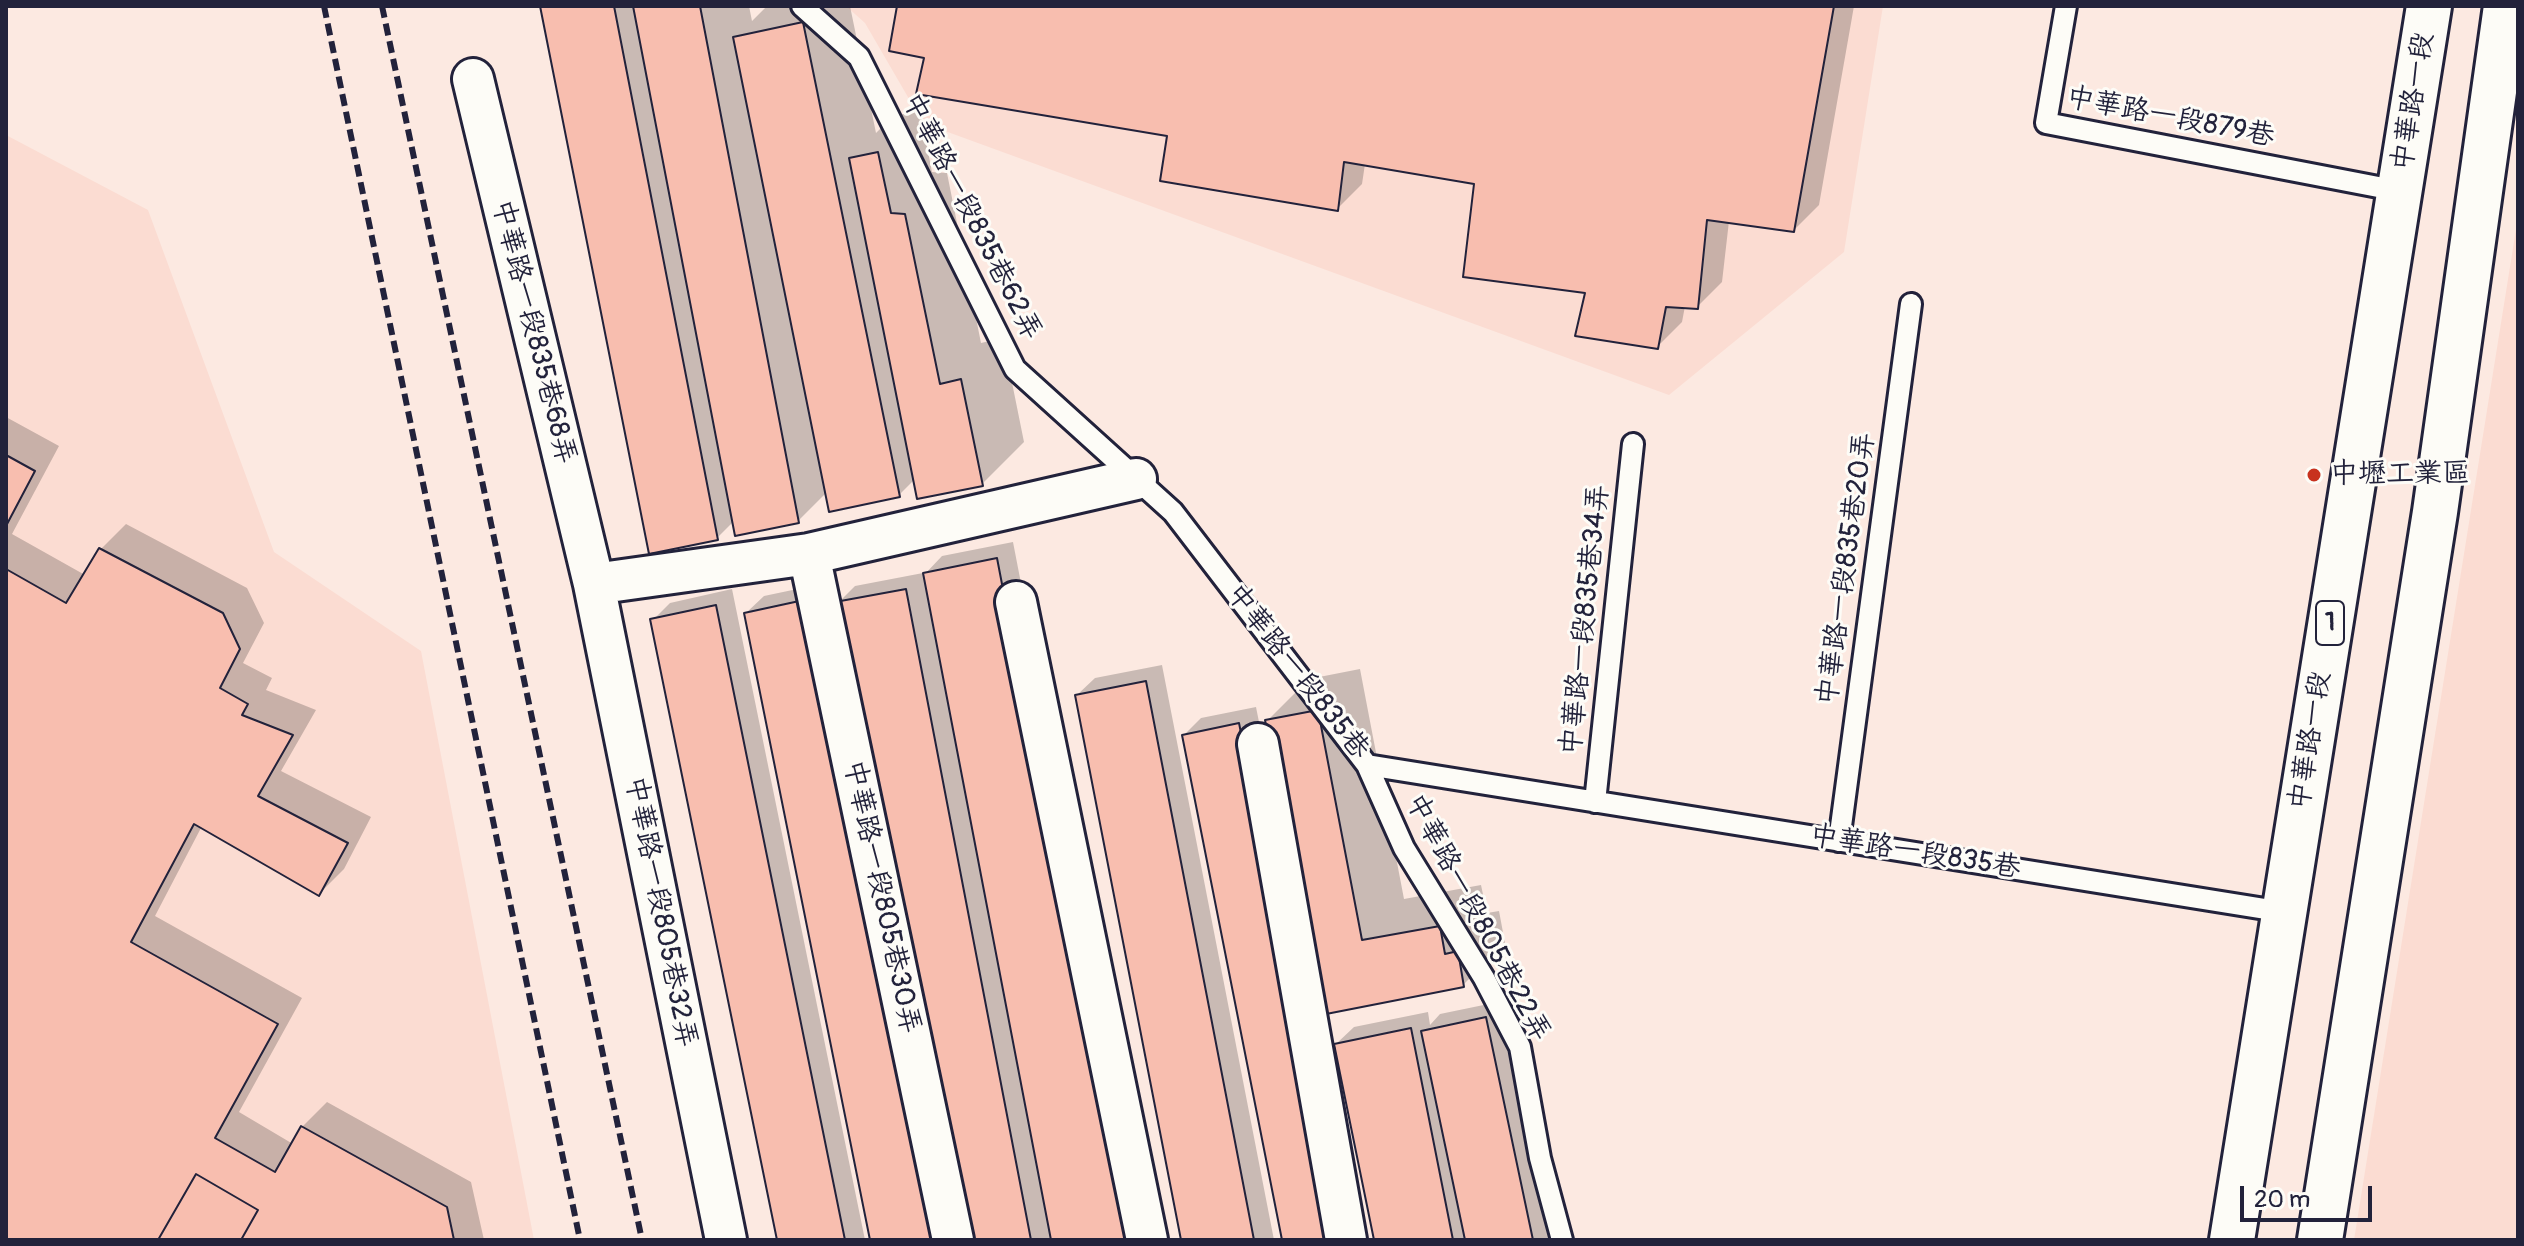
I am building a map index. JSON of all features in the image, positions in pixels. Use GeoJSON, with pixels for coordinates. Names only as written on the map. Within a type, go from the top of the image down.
{"type":"FeatureCollection","features":[{"type":"Feature","properties":{"kind":"main road","name":"中華路一段"},"geometry":{"type":"LineString","coordinates":[[2232,1240],[2429,6]]}},
{"type":"Feature","properties":{"kind":"main road"},"geometry":{"type":"LineString","coordinates":[[2320,1240],[2435,512],[2506,6]]}},
{"type":"Feature","properties":{"kind":"street","name":"中華路一段835巷68弄"},"geometry":{"type":"LineString","coordinates":[[473,79],[594,584]]}},
{"type":"Feature","properties":{"kind":"street"},"geometry":{"type":"LineString","coordinates":[[594,584],[809,554],[1136,479]]}},
{"type":"Feature","properties":{"kind":"street","name":"中華路一段805巷30弄"},"geometry":{"type":"LineString","coordinates":[[809,554],[953,1240]]}},
{"type":"Feature","properties":{"kind":"street","name":"中華路一段805巷32弄"},"geometry":{"type":"LineString","coordinates":[[594,584],[726,1240]]}},
{"type":"Feature","properties":{"kind":"street"},"geometry":{"type":"LineString","coordinates":[[1016,602],[1147,1240]]}},
{"type":"Feature","properties":{"kind":"street"},"geometry":{"type":"LineString","coordinates":[[1258,744],[1346,1240]]}},
{"type":"Feature","properties":{"kind":"lane","name":"中華路一段835巷62弄"},"geometry":{"type":"LineString","coordinates":[[802,6],[859,57],[1015,369],[1136,479]]}},
{"type":"Feature","properties":{"kind":"lane","name":"中華路一段879巷"},"geometry":{"type":"LineString","coordinates":[[2066,6],[2046,123],[2399,191]]}},
{"type":"Feature","properties":{"kind":"lane","name":"中華路一段835巷20弄"},"geometry":{"type":"LineString","coordinates":[[1839,841],[1911,304]]}},
{"type":"Feature","properties":{"kind":"lane","name":"中華路一段835巷34弄"},"geometry":{"type":"LineString","coordinates":[[1595,802],[1633,444]]}},
{"type":"Feature","properties":{"kind":"lane","name":"中華路一段835巷"},"geometry":{"type":"LineString","coordinates":[[1136,479],[1173,512],[1367,765],[2284,912]]}},
{"type":"Feature","properties":{"kind":"lane","name":"中華路一段805巷22弄"},"geometry":{"type":"LineString","coordinates":[[1367,765],[1404,848],[1484,978],[1520,1047],[1540,1158],[1562,1240]]}},
{"type":"Feature","properties":{"kind":"shaded area"},"geometry":{"type":"Polygon","coordinates":[[[846,6],[1883,6],[1844,252],[1669,395],[923,123],[865,23],[846,6]]]}},
{"type":"Feature","properties":{"kind":"shaded area"},"geometry":{"type":"Polygon","coordinates":[[[6,135],[148,210],[274,552],[421,651],[534,1240],[6,1240],[6,135]]]}},
{"type":"Feature","properties":{"kind":"shaded area"},"geometry":{"type":"Polygon","coordinates":[[[2518,217],[2518,1240],[2354,1240],[2518,217]]]}},
{"type":"Feature","properties":{"kind":"building"},"geometry":{"type":"Polygon","coordinates":[[[540,6],[614,6],[718,540],[649,554],[540,6]]]}},
{"type":"Feature","properties":{"kind":"building"},"geometry":{"type":"Polygon","coordinates":[[[633,6],[700,6],[799,523],[735,536],[633,6]]]}},
{"type":"Feature","properties":{"kind":"building"},"geometry":{"type":"Polygon","coordinates":[[[897,6],[1834,6],[1794,232],[1707,220],[1698,309],[1666,307],[1658,349],[1575,336],[1585,293],[1463,277],[1474,184],[1344,162],[1338,211],[1160,181],[1167,136],[916,94],[924,58],[889,51],[897,6]]]}},
{"type":"Feature","properties":{"kind":"building"},"geometry":{"type":"Polygon","coordinates":[[[803,22],[900,497],[829,512],[733,37],[803,22]]]}},
{"type":"Feature","properties":{"kind":"building"},"geometry":{"type":"Polygon","coordinates":[[[878,152],[891,213],[905,214],[940,384],[961,379],[983,486],[917,499],[849,158],[878,152]]]}},
{"type":"Feature","properties":{"kind":"building"},"geometry":{"type":"Polygon","coordinates":[[[6,455],[35,471],[6,526],[6,455]]]}},
{"type":"Feature","properties":{"kind":"building"},"geometry":{"type":"Polygon","coordinates":[[[99,548],[223,613],[240,649],[220,688],[248,704],[242,715],[293,735],[258,796],[348,843],[319,896],[194,824],[131,942],[278,1024],[215,1138],[275,1172],[301,1126],[447,1207],[454,1240],[241,1240],[258,1210],[196,1174],[158,1240],[6,1240],[6,569],[66,603],[99,548]]]}},
{"type":"Feature","properties":{"kind":"building"},"geometry":{"type":"Polygon","coordinates":[[[997,558],[1128,1240],[1051,1240],[923,573],[997,558]]]}},
{"type":"Feature","properties":{"kind":"building"},"geometry":{"type":"Polygon","coordinates":[[[906,589],[1031,1240],[958,1240],[835,602],[906,589]]]}},
{"type":"Feature","properties":{"kind":"building"},"geometry":{"type":"Polygon","coordinates":[[[804,600],[932,1240],[870,1240],[744,613],[804,600]]]}},
{"type":"Feature","properties":{"kind":"building"},"geometry":{"type":"Polygon","coordinates":[[[716,605],[845,1240],[777,1240],[650,619],[716,605]]]}},
{"type":"Feature","properties":{"kind":"building"},"geometry":{"type":"Polygon","coordinates":[[[1146,681],[1254,1240],[1181,1240],[1075,695],[1146,681]]]}},
{"type":"Feature","properties":{"kind":"building"},"geometry":{"type":"Polygon","coordinates":[[[1318,710],[1362,940],[1440,926],[1445,954],[1458,951],[1464,987],[1321,1015],[1265,720],[1318,710]]]}},
{"type":"Feature","properties":{"kind":"building"},"geometry":{"type":"Polygon","coordinates":[[[1239,723],[1343,1240],[1282,1240],[1182,735],[1239,723]]]}},
{"type":"Feature","properties":{"kind":"building"},"geometry":{"type":"Polygon","coordinates":[[[1486,1017],[1533,1240],[1465,1240],[1421,1031],[1486,1017]]]}},
{"type":"Feature","properties":{"kind":"building"},"geometry":{"type":"Polygon","coordinates":[[[1411,1028],[1453,1240],[1374,1240],[1334,1044],[1411,1028]]]}},
{"type":"Feature","properties":{"kind":"building"},"geometry":{"type":"Polygon","coordinates":[[[196,1174],[258,1210],[241,1240],[158,1240],[196,1174]]]}},
{"type":"Feature","properties":{"kind":"railway"},"geometry":{"type":"LineString","coordinates":[[324,6],[580,1240]]}},
{"type":"Feature","properties":{"kind":"railway"},"geometry":{"type":"LineString","coordinates":[[382,6],[642,1240]]}},
{"type":"Feature","properties":{"kind":"place","name":"中壢工業區"},"geometry":{"type":"Point","coordinates":[2314,475]}}]}
